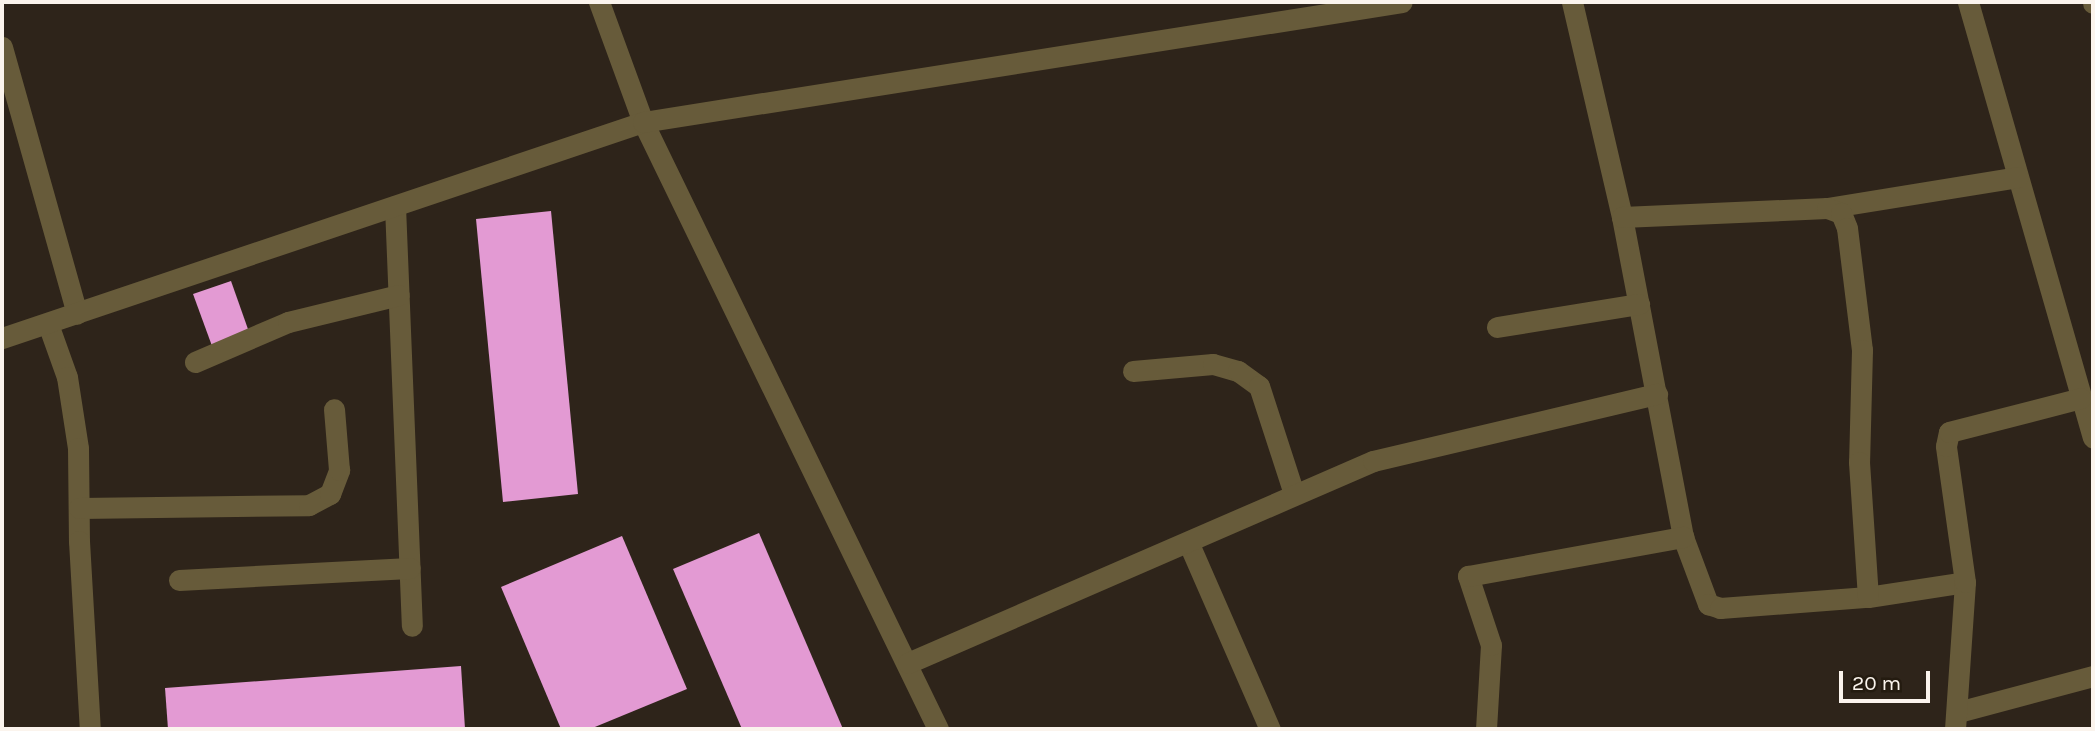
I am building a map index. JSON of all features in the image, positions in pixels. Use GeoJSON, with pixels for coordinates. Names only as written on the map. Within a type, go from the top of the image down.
{"type":"FeatureCollection","features":[{"type":"Feature","properties":{"kind":"street"},"geometry":{"type":"LineString","coordinates":[[599,2],[643,122],[938,729]]}},
{"type":"Feature","properties":{"kind":"street"},"geometry":{"type":"LineString","coordinates":[[2,338],[643,122],[1395,2]]}},
{"type":"Feature","properties":{"kind":"street"},"geometry":{"type":"LineString","coordinates":[[1572,2],[1622,217],[1683,537],[1708,604],[1720,608],[1868,597],[1965,582]]}},
{"type":"Feature","properties":{"kind":"street"},"geometry":{"type":"LineString","coordinates":[[1968,2],[2093,437]]}},
{"type":"Feature","properties":{"kind":"street"},"geometry":{"type":"LineString","coordinates":[[2,47],[78,314]]}},
{"type":"Feature","properties":{"kind":"street"},"geometry":{"type":"LineString","coordinates":[[1622,217],[1828,208],[2018,177]]}},
{"type":"Feature","properties":{"kind":"street"},"geometry":{"type":"LineString","coordinates":[[395,206],[412,626]]}},
{"type":"Feature","properties":{"kind":"street"},"geometry":{"type":"LineString","coordinates":[[1828,208],[1841,213],[1847,228],[1862,350],[1858,462],[1868,597]]}},
{"type":"Feature","properties":{"kind":"street"},"geometry":{"type":"LineString","coordinates":[[195,362],[288,323],[399,295]]}},
{"type":"Feature","properties":{"kind":"street"},"geometry":{"type":"LineString","coordinates":[[1497,327],[1639,304]]}},
{"type":"Feature","properties":{"kind":"street"},"geometry":{"type":"LineString","coordinates":[[48,324],[74,411],[90,729]]}},
{"type":"Feature","properties":{"kind":"street"},"geometry":{"type":"LineString","coordinates":[[1133,371],[1213,365],[1238,370],[1259,386],[1294,494]]}},
{"type":"Feature","properties":{"kind":"street"},"geometry":{"type":"LineString","coordinates":[[908,663],[1189,544],[1294,494],[1373,461],[1657,394]]}},
{"type":"Feature","properties":{"kind":"street"},"geometry":{"type":"LineString","coordinates":[[2081,398],[1949,432],[1946,446],[1965,582],[1956,721],[2093,676]]}},
{"type":"Feature","properties":{"kind":"street"},"geometry":{"type":"LineString","coordinates":[[79,508],[309,505],[330,494],[339,470],[334,409]]}},
{"type":"Feature","properties":{"kind":"street"},"geometry":{"type":"LineString","coordinates":[[1486,729],[1491,645],[1468,576],[1683,537]]}},
{"type":"Feature","properties":{"kind":"street"},"geometry":{"type":"LineString","coordinates":[[1189,544],[1270,729]]}},
{"type":"Feature","properties":{"kind":"street"},"geometry":{"type":"LineString","coordinates":[[179,580],[410,568]]}},
{"type":"Feature","properties":{"kind":"building"},"geometry":{"type":"Polygon","coordinates":[[[551,211],[578,494],[503,502],[476,219],[551,211]]]}},
{"type":"Feature","properties":{"kind":"building"},"geometry":{"type":"Polygon","coordinates":[[[231,281],[249,332],[212,346],[193,294],[231,281]]]}},
{"type":"Feature","properties":{"kind":"building"},"geometry":{"type":"Polygon","coordinates":[[[759,533],[843,729],[742,729],[673,569],[759,533]]]}},
{"type":"Feature","properties":{"kind":"building"},"geometry":{"type":"Polygon","coordinates":[[[622,536],[687,689],[590,729],[561,729],[501,587],[622,536]]]}},
{"type":"Feature","properties":{"kind":"building"},"geometry":{"type":"Polygon","coordinates":[[[461,666],[465,729],[168,729],[165,688],[461,666]]]}}]}
